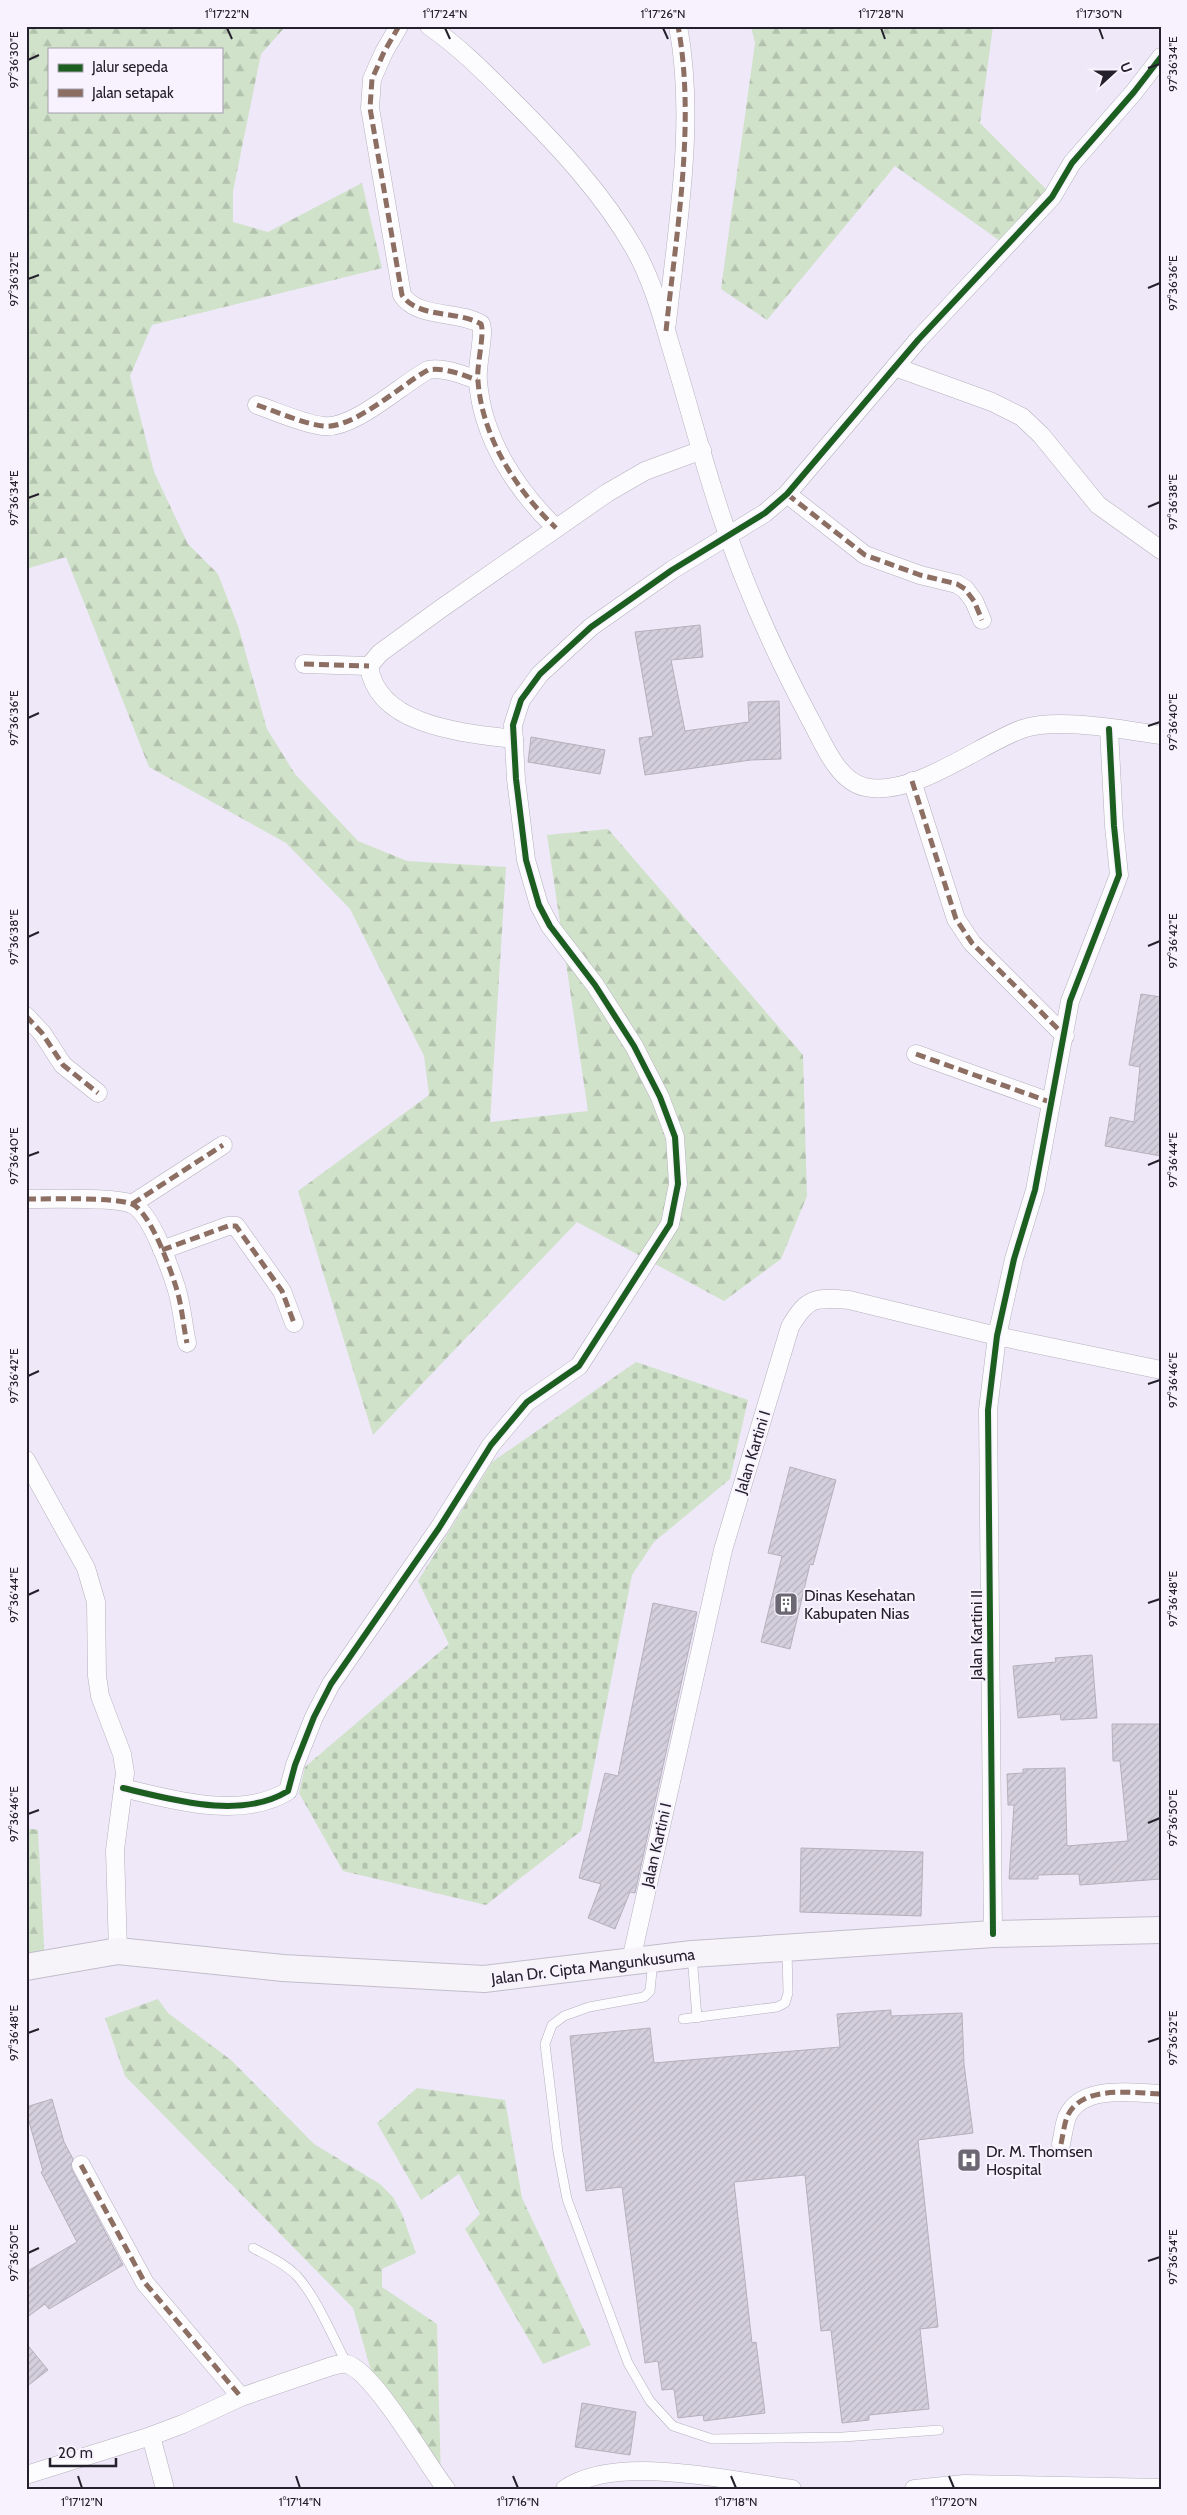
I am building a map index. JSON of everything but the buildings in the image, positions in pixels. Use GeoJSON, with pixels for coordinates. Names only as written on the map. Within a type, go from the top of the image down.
{"type":"FeatureCollection","features":[{"type":"Feature","properties":{"kind":"main road","name":"Jalan Dr. Cipta Mangunkusuma"},"geometry":{"type":"LineString","coordinates":[[26,1967],[118,1951],[283,1968],[484,1978],[692,1954],[992,1934],[1161,1930]]}},
{"type":"Feature","properties":{"kind":"street"},"geometry":{"type":"LineString","coordinates":[[399,26],[384,52],[372,79],[370,108],[398,282],[406,301],[417,307],[481,324],[483,332],[480,344],[478,380],[483,416],[495,446],[526,496],[556,528]]}},
{"type":"Feature","properties":{"kind":"street"},"geometry":{"type":"LineString","coordinates":[[429,26],[474,62],[584,177],[634,248],[647,275],[666,331],[729,537],[752,596],[786,674],[832,759],[849,780],[862,787],[876,789],[894,788],[952,765],[1024,729],[1048,724],[1161,735]]}},
{"type":"Feature","properties":{"kind":"street"},"geometry":{"type":"LineString","coordinates":[[666,331],[682,175],[684,93],[682,48],[678,26]]}},
{"type":"Feature","properties":{"kind":"street"},"geometry":{"type":"LineString","coordinates":[[123,1788],[193,1805],[229,1806],[275,1800],[288,1791],[294,1765],[314,1717],[331,1684],[403,1582],[491,1445],[527,1402],[579,1366],[670,1224],[678,1184],[675,1136],[660,1097],[634,1046],[595,985],[550,926],[539,905],[526,860],[516,779],[513,726],[521,700],[540,674],[591,627],[672,570],[729,537],[765,513],[787,494],[895,367],[1052,197],[1072,163],[1161,57]]}},
{"type":"Feature","properties":{"kind":"street"},"geometry":{"type":"LineString","coordinates":[[895,367],[992,402],[1022,417],[1041,435],[1098,505],[1161,550]]}},
{"type":"Feature","properties":{"kind":"street"},"geometry":{"type":"LineString","coordinates":[[257,405],[312,423],[324,426],[336,425],[369,409],[428,370],[434,368],[478,380]]}},
{"type":"Feature","properties":{"kind":"street"},"geometry":{"type":"LineString","coordinates":[[514,739],[465,733],[414,720],[391,705],[378,692],[370,675],[369,666],[380,654],[402,637],[607,493],[645,471],[702,450]]}},
{"type":"Feature","properties":{"kind":"street"},"geometry":{"type":"LineString","coordinates":[[787,494],[865,555],[920,575],[957,584],[974,601],[982,620]]}},
{"type":"Feature","properties":{"kind":"street"},"geometry":{"type":"LineString","coordinates":[[304,664],[369,666]]}},
{"type":"Feature","properties":{"kind":"street","name":"Jalan Kartini II"},"geometry":{"type":"LineString","coordinates":[[992,1934],[988,1410],[997,1336],[1014,1259],[1035,1190],[1070,1001],[1120,875],[1114,826],[1109,729]]}},
{"type":"Feature","properties":{"kind":"street"},"geometry":{"type":"LineString","coordinates":[[912,781],[952,906],[964,932],[1065,1036]]}},
{"type":"Feature","properties":{"kind":"street"},"geometry":{"type":"LineString","coordinates":[[26,1016],[42,1033],[62,1065],[98,1093]]}},
{"type":"Feature","properties":{"kind":"street"},"geometry":{"type":"LineString","coordinates":[[916,1054],[1050,1102]]}},
{"type":"Feature","properties":{"kind":"street"},"geometry":{"type":"LineString","coordinates":[[132,1204],[223,1145]]}},
{"type":"Feature","properties":{"kind":"street"},"geometry":{"type":"LineString","coordinates":[[26,1198],[116,1201],[132,1204],[142,1212],[162,1250],[177,1289],[187,1343]]}},
{"type":"Feature","properties":{"kind":"street"},"geometry":{"type":"LineString","coordinates":[[162,1250],[236,1226],[282,1291],[294,1323]]}},
{"type":"Feature","properties":{"kind":"street","name":"Jalan Kartini I"},"geometry":{"type":"LineString","coordinates":[[642,1959],[723,1550],[790,1326],[800,1309],[812,1300],[826,1298],[849,1300],[997,1336],[1161,1370]]}},
{"type":"Feature","properties":{"kind":"street"},"geometry":{"type":"LineString","coordinates":[[26,1460],[72,1540],[89,1577],[96,1602],[96,1676],[100,1696],[122,1754],[125,1773],[115,1850],[118,1951]]}},
{"type":"Feature","properties":{"kind":"street"},"geometry":{"type":"LineString","coordinates":[[1061,2144],[1067,2117],[1073,2108],[1088,2097],[1109,2093],[1161,2094]]}},
{"type":"Feature","properties":{"kind":"street"},"geometry":{"type":"LineString","coordinates":[[81,2165],[145,2283],[241,2397]]}},
{"type":"Feature","properties":{"kind":"street"},"geometry":{"type":"LineString","coordinates":[[26,2475],[151,2436],[183,2424],[241,2397],[332,2366],[346,2364],[360,2372],[377,2390],[446,2489]]}},
{"type":"Feature","properties":{"kind":"street"},"geometry":{"type":"LineString","coordinates":[[151,2436],[165,2489]]}},
{"type":"Feature","properties":{"kind":"street"},"geometry":{"type":"LineString","coordinates":[[564,2489],[592,2476],[615,2472],[682,2474],[792,2489]]}},
{"type":"Feature","properties":{"kind":"street"},"geometry":{"type":"LineString","coordinates":[[914,2489],[964,2486],[1161,2488]]}},
{"type":"Feature","properties":{"kind":"lane"},"geometry":{"type":"LineString","coordinates":[[682,2019],[777,2007],[785,2003],[788,1993],[787,1948]]}},
{"type":"Feature","properties":{"kind":"lane"},"geometry":{"type":"LineString","coordinates":[[692,1954],[697,2018]]}},
{"type":"Feature","properties":{"kind":"lane"},"geometry":{"type":"LineString","coordinates":[[642,1959],[650,1991],[648,1995],[588,2007],[564,2016],[552,2025],[545,2044],[558,2152],[567,2199],[628,2363],[650,2401],[673,2426],[712,2439],[842,2437],[939,2430]]}},
{"type":"Feature","properties":{"kind":"lane"},"geometry":{"type":"LineString","coordinates":[[253,2248],[277,2260],[296,2276],[318,2309],[346,2364]]}},
{"type":"Feature","properties":{"kind":"green space"},"geometry":{"type":"Polygon","coordinates":[[[26,26],[286,26],[261,54],[233,191],[233,222],[268,232],[362,183],[382,268],[152,325],[130,376],[154,472],[188,544],[218,574],[238,626],[267,729],[295,774],[358,841],[407,861],[506,867],[490,1122],[588,1111],[547,835],[608,829],[803,1055],[807,1196],[781,1259],[724,1301],[577,1222],[373,1435],[298,1191],[429,1095],[424,1056],[350,909],[286,843],[149,767],[66,557],[26,569],[26,26]]]}},
{"type":"Feature","properties":{"kind":"green space"},"geometry":{"type":"Polygon","coordinates":[[[751,26],[993,26],[980,123],[1047,190],[1000,241],[895,166],[767,320],[721,289],[755,43],[751,26]]]}},
{"type":"Feature","properties":{"kind":"green space"},"geometry":{"type":"Polygon","coordinates":[[[636,1362],[748,1400],[730,1479],[654,1542],[632,1575],[581,1831],[486,1905],[343,1871],[299,1793],[305,1767],[449,1644],[418,1581],[492,1462],[636,1362]]]}},
{"type":"Feature","properties":{"kind":"green space"},"geometry":{"type":"Polygon","coordinates":[[[26,1828],[38,1830],[45,1964],[26,1967],[26,1828]]]}},
{"type":"Feature","properties":{"kind":"green space"},"geometry":{"type":"Polygon","coordinates":[[[158,1999],[168,2013],[231,2060],[314,2144],[380,2184],[393,2197],[402,2214],[416,2253],[382,2269],[382,2287],[437,2324],[441,2482],[377,2391],[353,2308],[125,2076],[105,2018],[158,1999]]]}},
{"type":"Feature","properties":{"kind":"green space"},"geometry":{"type":"Polygon","coordinates":[[[417,2088],[505,2100],[522,2198],[591,2345],[543,2364],[465,2229],[480,2214],[459,2174],[421,2200],[377,2123],[417,2088]]]}},
{"type":"Feature","properties":{"kind":"marked path"},"geometry":{"type":"LineString","coordinates":[[399,26],[384,52],[372,79],[370,108],[402,295],[409,303],[418,308],[461,317],[481,324],[482,335],[478,381],[486,422],[494,442],[515,480],[541,513],[556,528]]}},
{"type":"Feature","properties":{"kind":"marked path"},"geometry":{"type":"LineString","coordinates":[[666,331],[679,217],[685,139],[683,63],[678,26]]}},
{"type":"Feature","properties":{"kind":"marked path"},"geometry":{"type":"LineString","coordinates":[[257,405],[306,422],[323,426],[335,425],[363,414],[428,370],[447,371],[477,380]]}},
{"type":"Feature","properties":{"kind":"marked path"},"geometry":{"type":"LineString","coordinates":[[787,494],[865,555],[920,575],[957,584],[965,589],[974,601],[982,620]]}},
{"type":"Feature","properties":{"kind":"marked path"},"geometry":{"type":"LineString","coordinates":[[304,664],[369,666]]}},
{"type":"Feature","properties":{"kind":"marked path"},"geometry":{"type":"LineString","coordinates":[[912,781],[956,919],[972,943],[1065,1036]]}},
{"type":"Feature","properties":{"kind":"marked path"},"geometry":{"type":"LineString","coordinates":[[26,1016],[42,1033],[63,1065],[98,1093]]}},
{"type":"Feature","properties":{"kind":"marked path"},"geometry":{"type":"LineString","coordinates":[[916,1054],[1050,1102]]}},
{"type":"Feature","properties":{"kind":"marked path"},"geometry":{"type":"LineString","coordinates":[[132,1204],[223,1145]]}},
{"type":"Feature","properties":{"kind":"marked path"},"geometry":{"type":"LineString","coordinates":[[26,1199],[112,1200],[132,1204],[139,1209],[153,1229],[169,1267],[180,1301],[187,1343]]}},
{"type":"Feature","properties":{"kind":"marked path"},"geometry":{"type":"LineString","coordinates":[[162,1250],[228,1226],[236,1226],[282,1291],[294,1323]]}},
{"type":"Feature","properties":{"kind":"marked path"},"geometry":{"type":"LineString","coordinates":[[1061,2144],[1067,2117],[1074,2106],[1084,2099],[1096,2095],[1123,2092],[1161,2094]]}},
{"type":"Feature","properties":{"kind":"marked path"},"geometry":{"type":"LineString","coordinates":[[81,2165],[145,2283],[241,2397]]}},
{"type":"Feature","properties":{"kind":"cycle path"},"geometry":{"type":"LineString","coordinates":[[123,1788],[185,1802],[229,1806],[270,1800],[288,1791],[295,1765],[314,1717],[331,1684],[439,1528],[491,1445],[527,1402],[579,1366],[670,1224],[678,1184],[675,1137],[660,1097],[634,1046],[595,985],[550,926],[539,905],[526,860],[516,779],[513,725],[521,700],[540,674],[591,627],[672,570],[765,513],[787,494],[918,340],[1052,197],[1072,163],[1134,92],[1161,57]]}},
{"type":"Feature","properties":{"kind":"cycle path"},"geometry":{"type":"LineString","coordinates":[[993,1934],[988,1410],[997,1336],[1014,1259],[1035,1190],[1070,1001],[1119,875],[1114,826],[1109,729]]}},
{"type":"Feature","properties":{"kind":"place","name":"Dinas Kesehatan Kabupaten Nias"},"geometry":{"type":"Point","coordinates":[786,1604]}},
{"type":"Feature","properties":{"kind":"place","name":"Dr. M. Thomsen Hospital"},"geometry":{"type":"Point","coordinates":[969,2160]}}]}
